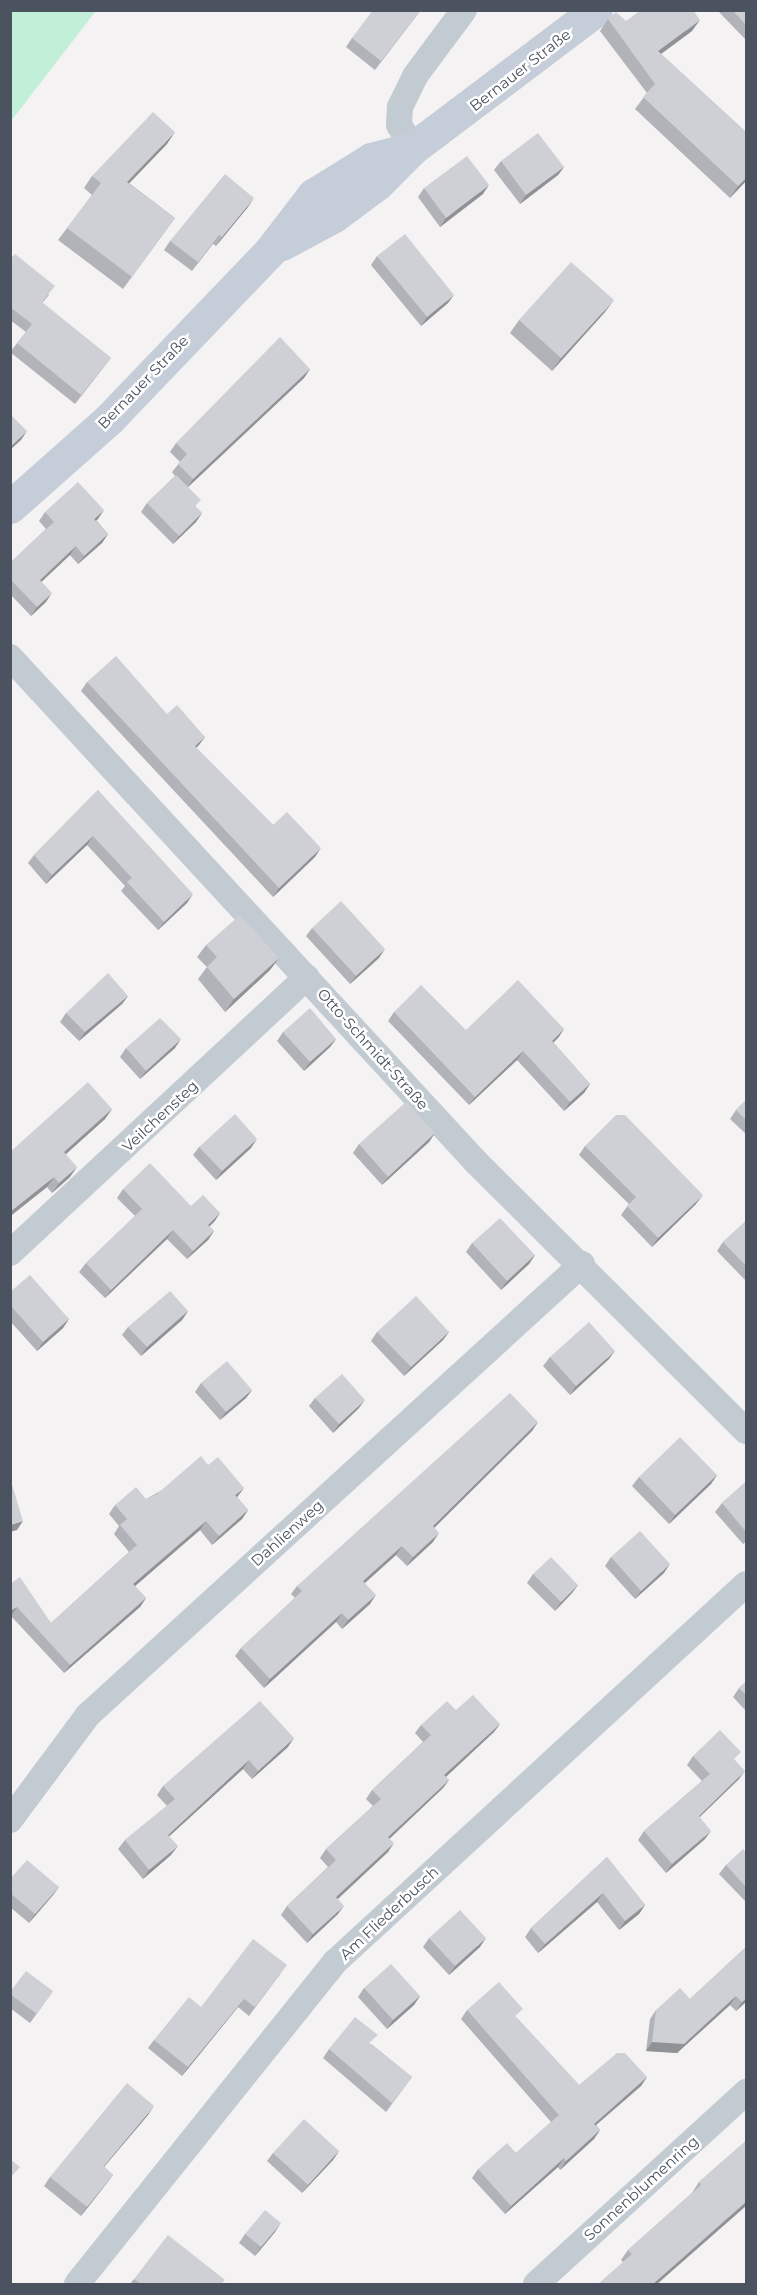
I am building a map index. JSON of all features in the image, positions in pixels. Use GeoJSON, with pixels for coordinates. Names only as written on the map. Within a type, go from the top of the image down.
{"type":"FeatureCollection","features":[{"type":"Feature","properties":{"kind":"main road","name":"Bernauer Straße"},"geometry":{"type":"LineString","coordinates":[[10,507],[109,419],[270,251],[334,216],[377,184],[414,148],[596,10]]}},
{"type":"Feature","properties":{"kind":"street"},"geometry":{"type":"LineString","coordinates":[[414,148],[399,125],[400,107],[415,76],[464,10]]}},
{"type":"Feature","properties":{"kind":"street","name":"Otto-Schmidt-Straße"},"geometry":{"type":"LineString","coordinates":[[10,657],[476,1162],[582,1264],[747,1431]]}},
{"type":"Feature","properties":{"kind":"street","name":"Veilchensteg"},"geometry":{"type":"LineString","coordinates":[[10,1253],[307,977]]}},
{"type":"Feature","properties":{"kind":"street","name":"Dahlienweg"},"geometry":{"type":"LineString","coordinates":[[10,1820],[88,1715],[582,1264]]}},
{"type":"Feature","properties":{"kind":"street","name":"Am Fliederbusch"},"geometry":{"type":"LineString","coordinates":[[77,2284],[335,1962],[747,1584]]}},
{"type":"Feature","properties":{"kind":"street","name":"Sonnenblumenring"},"geometry":{"type":"LineString","coordinates":[[536,2284],[747,2092]]}},
{"type":"Feature","properties":{"kind":"green space"},"geometry":{"type":"Polygon","coordinates":[[[10,11],[95,12],[11,121],[10,11]]]}},
{"type":"Feature","properties":{"kind":"building"},"geometry":{"type":"Polygon","coordinates":[[[373,10],[421,10],[381,61],[352,38],[373,10]]]}},
{"type":"Feature","properties":{"kind":"building"},"geometry":{"type":"Polygon","coordinates":[[[641,10],[693,10],[700,20],[658,51],[747,133],[747,177],[738,186],[643,97],[655,84],[608,19],[616,12],[626,21],[641,10]]]}},
{"type":"Feature","properties":{"kind":"building"},"geometry":{"type":"Polygon","coordinates":[[[732,10],[747,10],[747,26],[732,10]]]}},
{"type":"Feature","properties":{"kind":"building"},"geometry":{"type":"Polygon","coordinates":[[[153,112],[175,132],[127,182],[175,218],[132,277],[67,228],[101,183],[92,176],[153,112]]]}},
{"type":"Feature","properties":{"kind":"building"},"geometry":{"type":"Polygon","coordinates":[[[538,133],[564,167],[526,195],[501,161],[538,133]]]}},
{"type":"Feature","properties":{"kind":"building"},"geometry":{"type":"Polygon","coordinates":[[[467,156],[489,185],[446,218],[424,188],[467,156]]]}},
{"type":"Feature","properties":{"kind":"building"},"geometry":{"type":"Polygon","coordinates":[[[225,174],[254,198],[222,237],[219,235],[198,262],[170,241],[225,174]]]}},
{"type":"Feature","properties":{"kind":"building"},"geometry":{"type":"Polygon","coordinates":[[[405,234],[454,295],[427,317],[377,256],[405,234]]]}},
{"type":"Feature","properties":{"kind":"building"},"geometry":{"type":"Polygon","coordinates":[[[15,254],[55,286],[42,302],[111,358],[81,395],[17,343],[32,324],[10,307],[10,259],[15,254]]]}},
{"type":"Feature","properties":{"kind":"building"},"geometry":{"type":"Polygon","coordinates":[[[571,262],[614,300],[561,358],[519,320],[571,262]]]}},
{"type":"Feature","properties":{"kind":"building"},"geometry":{"type":"Polygon","coordinates":[[[280,337],[310,369],[193,479],[178,464],[187,454],[176,443],[280,337]]]}},
{"type":"Feature","properties":{"kind":"building"},"geometry":{"type":"Polygon","coordinates":[[[10,414],[27,431],[10,447],[10,414]]]}},
{"type":"Feature","properties":{"kind":"building"},"geometry":{"type":"Polygon","coordinates":[[[176,475],[201,500],[195,506],[202,513],[179,536],[147,503],[176,475]]]}},
{"type":"Feature","properties":{"kind":"building"},"geometry":{"type":"Polygon","coordinates":[[[78,482],[104,510],[94,519],[108,534],[84,556],[76,546],[40,580],[52,593],[37,607],[10,579],[10,563],[54,522],[45,512],[78,482]]]}},
{"type":"Feature","properties":{"kind":"building"},"geometry":{"type":"Polygon","coordinates":[[[116,656],[167,714],[177,705],[205,737],[195,746],[273,825],[287,812],[321,848],[279,888],[87,682],[116,656]]]}},
{"type":"Feature","properties":{"kind":"building"},"geometry":{"type":"Polygon","coordinates":[[[98,790],[193,894],[164,922],[127,882],[132,878],[93,836],[52,875],[34,855],[98,790]]]}},
{"type":"Feature","properties":{"kind":"building"},"geometry":{"type":"Polygon","coordinates":[[[341,901],[385,949],[356,976],[312,928],[341,901]]]}},
{"type":"Feature","properties":{"kind":"building"},"geometry":{"type":"Polygon","coordinates":[[[240,915],[279,958],[234,999],[207,967],[217,957],[206,945],[240,915]]]}},
{"type":"Feature","properties":{"kind":"building"},"geometry":{"type":"Polygon","coordinates":[[[108,973],[128,996],[85,1032],[66,1013],[108,973]]]}},
{"type":"Feature","properties":{"kind":"building"},"geometry":{"type":"Polygon","coordinates":[[[518,980],[564,1029],[552,1041],[590,1084],[570,1102],[523,1051],[475,1097],[394,1012],[421,985],[466,1030],[518,980]]]}},
{"type":"Feature","properties":{"kind":"building"},"geometry":{"type":"Polygon","coordinates":[[[310,1008],[336,1039],[310,1062],[283,1032],[310,1008]]]}},
{"type":"Feature","properties":{"kind":"building"},"geometry":{"type":"Polygon","coordinates":[[[160,1018],[181,1039],[146,1071],[126,1048],[160,1018]]]}},
{"type":"Feature","properties":{"kind":"building"},"geometry":{"type":"Polygon","coordinates":[[[88,1082],[112,1109],[64,1152],[77,1167],[59,1183],[54,1177],[10,1212],[10,1152],[88,1082]]]}},
{"type":"Feature","properties":{"kind":"building"},"geometry":{"type":"Polygon","coordinates":[[[747,1099],[747,1121],[736,1110],[747,1099]]]}},
{"type":"Feature","properties":{"kind":"building"},"geometry":{"type":"Polygon","coordinates":[[[406,1102],[435,1133],[388,1177],[359,1144],[406,1102]]]}},
{"type":"Feature","properties":{"kind":"building"},"geometry":{"type":"Polygon","coordinates":[[[235,1114],[257,1139],[222,1171],[199,1147],[235,1114]]]}},
{"type":"Feature","properties":{"kind":"building"},"geometry":{"type":"Polygon","coordinates":[[[616,1115],[625,1115],[703,1195],[658,1238],[627,1206],[636,1197],[585,1146],[616,1115]]]}},
{"type":"Feature","properties":{"kind":"building"},"geometry":{"type":"Polygon","coordinates":[[[150,1163],[191,1206],[203,1195],[220,1213],[208,1225],[214,1231],[193,1251],[173,1230],[111,1290],[86,1263],[142,1209],[123,1189],[150,1163]]]}},
{"type":"Feature","properties":{"kind":"building"},"geometry":{"type":"Polygon","coordinates":[[[500,1218],[535,1255],[507,1281],[472,1243],[500,1218]]]}},
{"type":"Feature","properties":{"kind":"building"},"geometry":{"type":"Polygon","coordinates":[[[747,1220],[747,1267],[723,1242],[747,1220]]]}},
{"type":"Feature","properties":{"kind":"building"},"geometry":{"type":"Polygon","coordinates":[[[30,1275],[69,1319],[43,1342],[10,1305],[10,1292],[30,1275]]]}},
{"type":"Feature","properties":{"kind":"building"},"geometry":{"type":"Polygon","coordinates":[[[170,1291],[188,1311],[147,1347],[128,1327],[170,1291]]]}},
{"type":"Feature","properties":{"kind":"building"},"geometry":{"type":"Polygon","coordinates":[[[416,1296],[449,1332],[411,1367],[377,1332],[416,1296]]]}},
{"type":"Feature","properties":{"kind":"building"},"geometry":{"type":"Polygon","coordinates":[[[589,1322],[615,1351],[576,1386],[550,1357],[589,1322]]]}},
{"type":"Feature","properties":{"kind":"building"},"geometry":{"type":"Polygon","coordinates":[[[227,1361],[252,1390],[226,1412],[201,1383],[227,1361]]]}},
{"type":"Feature","properties":{"kind":"building"},"geometry":{"type":"Polygon","coordinates":[[[342,1374],[365,1400],[339,1424],[315,1398],[342,1374]]]}},
{"type":"Feature","properties":{"kind":"building"},"geometry":{"type":"Polygon","coordinates":[[[510,1393],[538,1422],[433,1526],[439,1533],[413,1557],[402,1546],[363,1581],[376,1595],[348,1620],[342,1613],[270,1679],[241,1648],[302,1591],[297,1586],[510,1393]]]}},
{"type":"Feature","properties":{"kind":"building"},"geometry":{"type":"Polygon","coordinates":[[[680,1437],[717,1475],[675,1515],[639,1477],[680,1437]]]}},
{"type":"Feature","properties":{"kind":"building"},"geometry":{"type":"Polygon","coordinates":[[[201,1456],[208,1465],[218,1457],[244,1488],[235,1495],[248,1510],[219,1536],[206,1521],[133,1584],[146,1598],[70,1665],[17,1607],[10,1611],[10,1584],[20,1577],[51,1623],[137,1545],[120,1525],[127,1519],[115,1505],[136,1487],[146,1499],[157,1494],[201,1456]]]}},
{"type":"Feature","properties":{"kind":"building"},"geometry":{"type":"Polygon","coordinates":[[[10,1478],[23,1521],[10,1525],[10,1478]]]}},
{"type":"Feature","properties":{"kind":"building"},"geometry":{"type":"Polygon","coordinates":[[[747,1481],[747,1533],[722,1503],[747,1481]]]}},
{"type":"Feature","properties":{"kind":"building"},"geometry":{"type":"Polygon","coordinates":[[[640,1531],[670,1564],[641,1591],[611,1557],[640,1531]]]}},
{"type":"Feature","properties":{"kind":"building"},"geometry":{"type":"Polygon","coordinates":[[[551,1557],[578,1585],[561,1602],[533,1574],[551,1557]]]}},
{"type":"Feature","properties":{"kind":"building"},"geometry":{"type":"Polygon","coordinates":[[[747,1681],[747,1696],[739,1688],[747,1681]]]}},
{"type":"Feature","properties":{"kind":"building"},"geometry":{"type":"Polygon","coordinates":[[[473,1695],[500,1724],[444,1775],[449,1780],[388,1837],[394,1843],[336,1897],[344,1906],[313,1934],[287,1906],[336,1860],[326,1849],[381,1799],[372,1790],[431,1735],[421,1725],[447,1701],[456,1710],[473,1695]]]}},
{"type":"Feature","properties":{"kind":"building"},"geometry":{"type":"Polygon","coordinates":[[[260,1701],[294,1738],[258,1771],[249,1760],[168,1835],[178,1846],[149,1870],[125,1840],[175,1799],[163,1786],[260,1701]]]}},
{"type":"Feature","properties":{"kind":"building"},"geometry":{"type":"Polygon","coordinates":[[[720,1730],[741,1752],[734,1759],[745,1771],[699,1816],[711,1831],[672,1864],[644,1831],[710,1774],[693,1756],[720,1730]]]}},
{"type":"Feature","properties":{"kind":"building"},"geometry":{"type":"Polygon","coordinates":[[[743,1849],[747,1854],[747,1888],[726,1865],[743,1849]]]}},
{"type":"Feature","properties":{"kind":"building"},"geometry":{"type":"Polygon","coordinates":[[[607,1857],[645,1905],[625,1921],[603,1893],[545,1944],[531,1928],[607,1857]]]}},
{"type":"Feature","properties":{"kind":"building"},"geometry":{"type":"Polygon","coordinates":[[[27,1860],[59,1887],[35,1914],[10,1893],[10,1879],[27,1860]]]}},
{"type":"Feature","properties":{"kind":"building"},"geometry":{"type":"Polygon","coordinates":[[[460,1910],[486,1938],[455,1966],[429,1938],[460,1910]]]}},
{"type":"Feature","properties":{"kind":"building"},"geometry":{"type":"Polygon","coordinates":[[[253,1939],[287,1965],[255,2007],[244,1999],[188,2067],[154,2040],[189,1997],[201,2007],[253,1939]]]}},
{"type":"Feature","properties":{"kind":"building"},"geometry":{"type":"Polygon","coordinates":[[[747,1946],[747,1998],[742,2002],[736,1996],[684,2044],[652,2042],[656,2010],[680,1988],[690,1999],[747,1946]]]}},
{"type":"Feature","properties":{"kind":"building"},"geometry":{"type":"Polygon","coordinates":[[[391,1964],[420,1996],[393,2020],[364,1988],[391,1964]]]}},
{"type":"Feature","properties":{"kind":"building"},"geometry":{"type":"Polygon","coordinates":[[[26,1971],[53,1991],[37,2014],[10,1994],[26,1971]]]}},
{"type":"Feature","properties":{"kind":"building"},"geometry":{"type":"Polygon","coordinates":[[[499,1982],[523,2009],[515,2016],[579,2085],[617,2053],[625,2053],[647,2077],[594,2124],[600,2130],[566,2161],[564,2158],[511,2206],[478,2169],[507,2143],[516,2153],[559,2115],[467,2010],[499,1982]]]}},
{"type":"Feature","properties":{"kind":"building"},"geometry":{"type":"Polygon","coordinates":[[[355,2017],[378,2035],[369,2043],[412,2077],[392,2103],[329,2049],[355,2017]]]}},
{"type":"Feature","properties":{"kind":"building"},"geometry":{"type":"Polygon","coordinates":[[[127,2083],[154,2106],[104,2166],[113,2175],[87,2207],[50,2177],[127,2083]]]}},
{"type":"Feature","properties":{"kind":"building"},"geometry":{"type":"Polygon","coordinates":[[[304,2119],[339,2151],[308,2185],[273,2153],[304,2119]]]}},
{"type":"Feature","properties":{"kind":"building"},"geometry":{"type":"Polygon","coordinates":[[[747,2140],[747,2201],[653,2284],[598,2284],[632,2254],[628,2250],[701,2185],[699,2182],[747,2140]]]}},
{"type":"Feature","properties":{"kind":"building"},"geometry":{"type":"Polygon","coordinates":[[[10,2159],[20,2167],[10,2178],[10,2159]]]}},
{"type":"Feature","properties":{"kind":"building"},"geometry":{"type":"Polygon","coordinates":[[[265,2210],[281,2223],[261,2247],[245,2234],[265,2210]]]}},
{"type":"Feature","properties":{"kind":"building"},"geometry":{"type":"Polygon","coordinates":[[[168,2235],[225,2280],[221,2284],[141,2284],[134,2279],[168,2235]]]}}]}
